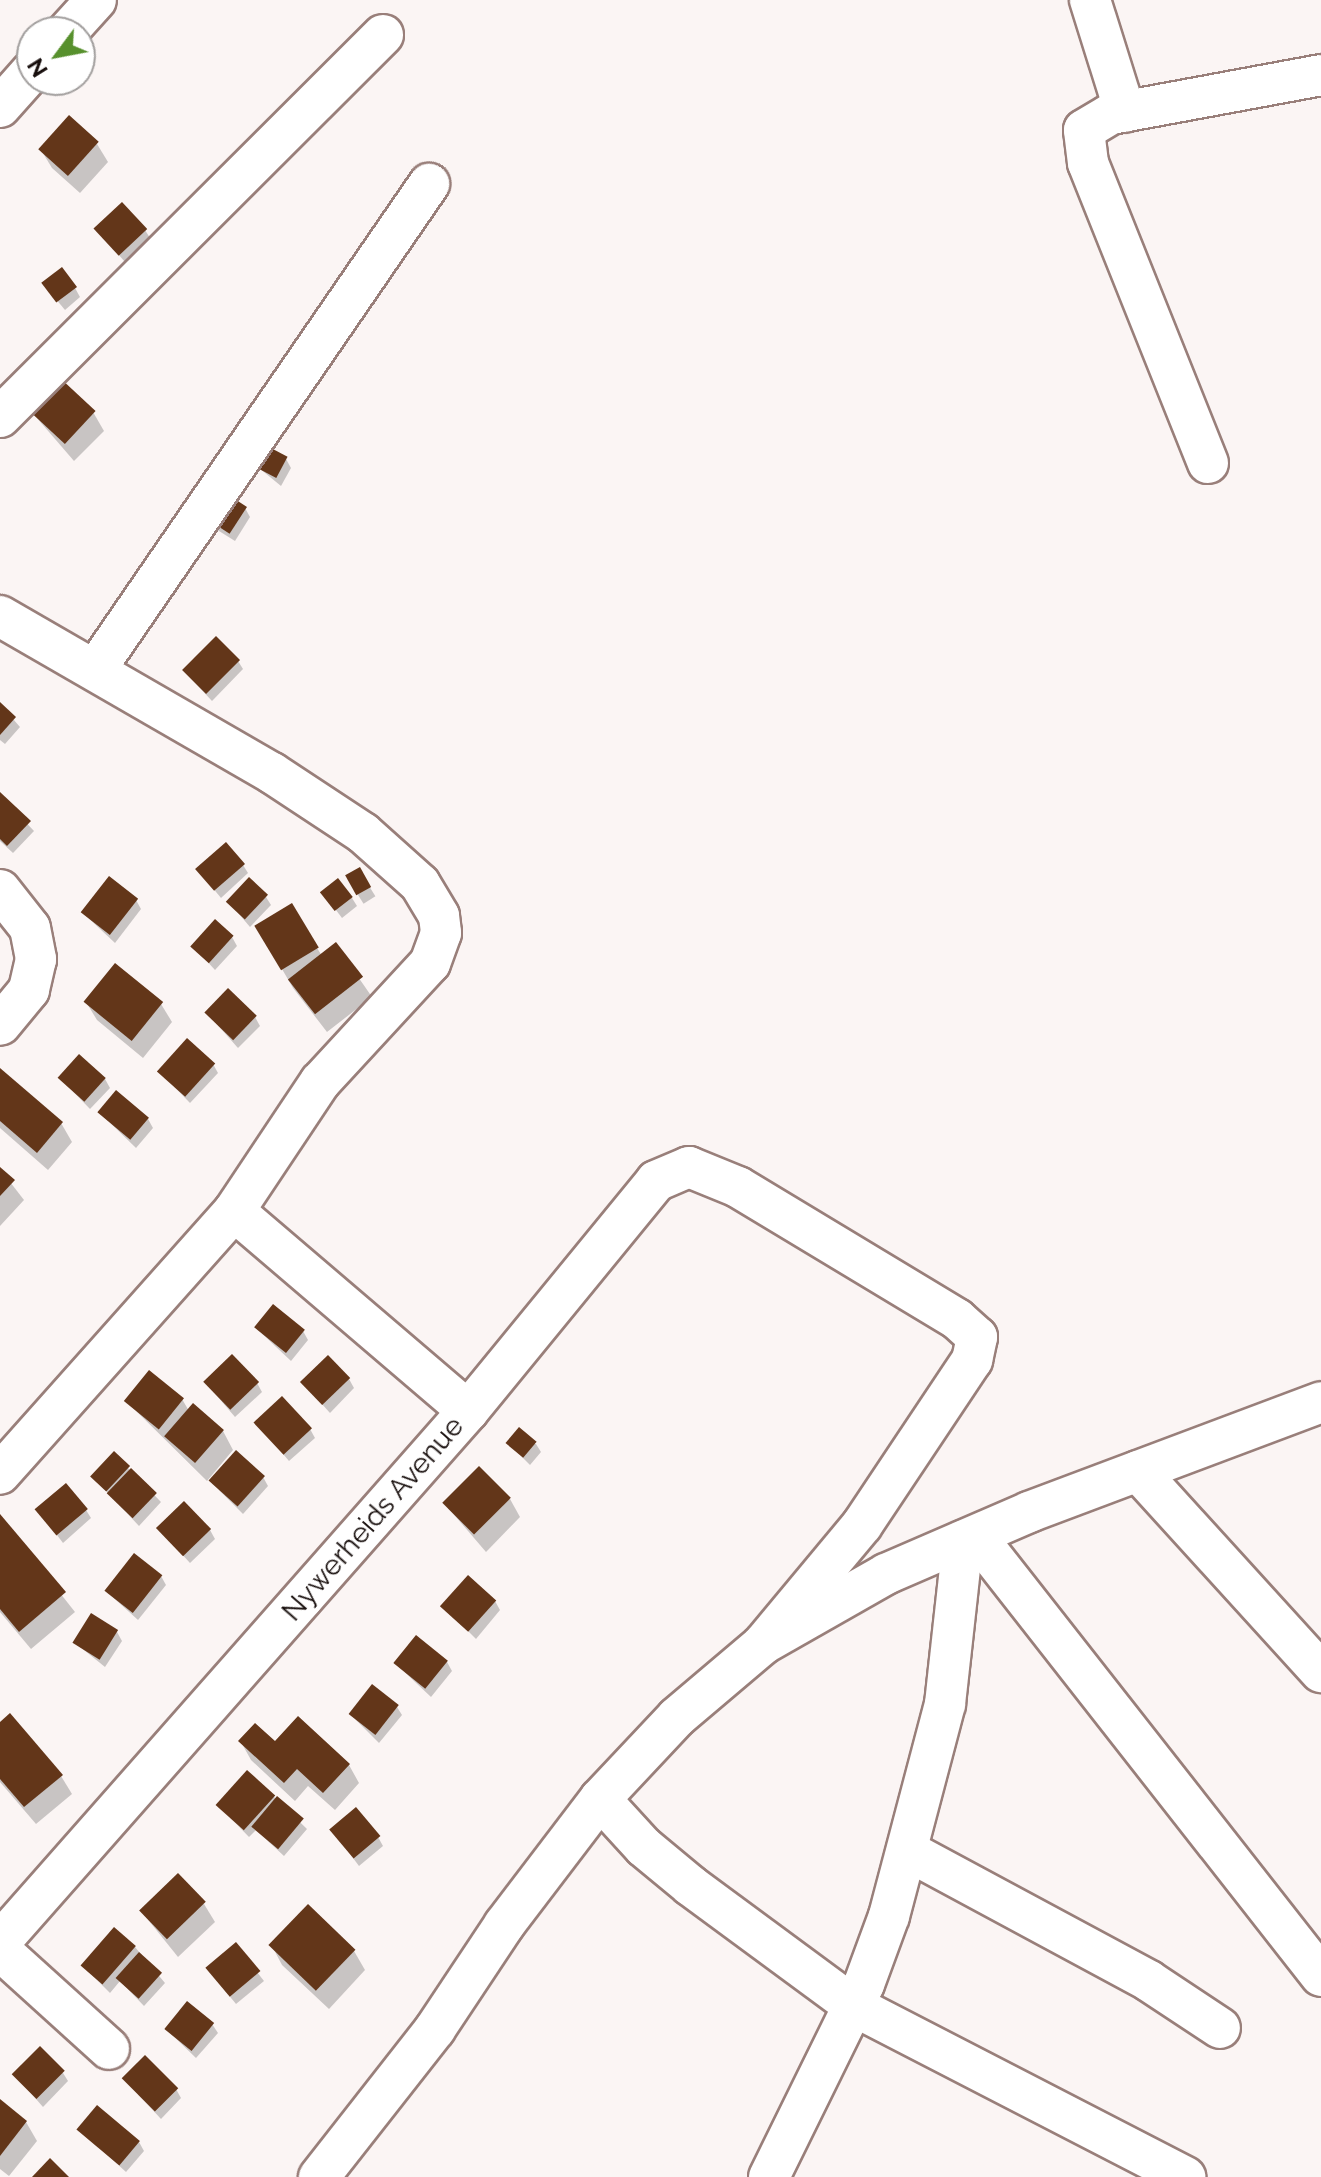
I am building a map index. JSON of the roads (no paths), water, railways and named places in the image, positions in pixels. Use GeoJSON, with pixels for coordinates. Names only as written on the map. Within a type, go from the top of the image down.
{"type":"FeatureCollection","features":[{"type":"Feature","properties":{"kind":"street"},"geometry":{"type":"LineString","coordinates":[[82,16],[96,0]]}},
{"type":"Feature","properties":{"kind":"street"},"geometry":{"type":"LineString","coordinates":[[1090,0],[1125,112]]}},
{"type":"Feature","properties":{"kind":"street"},"geometry":{"type":"LineString","coordinates":[[0,417],[383,35]]}},
{"type":"Feature","properties":{"kind":"street"},"geometry":{"type":"LineString","coordinates":[[1208,463],[1088,163],[1084,130],[1102,117],[1321,75]]}},
{"type":"Feature","properties":{"kind":"street"},"geometry":{"type":"LineString","coordinates":[[95,670],[429,184]]}},
{"type":"Feature","properties":{"kind":"street"},"geometry":{"type":"LineString","coordinates":[[0,616],[363,833],[420,884],[439,916],[438,947],[430,963],[320,1082],[234,1211],[0,1474]]}},
{"type":"Feature","properties":{"kind":"street"},"geometry":{"type":"LineString","coordinates":[[0,890],[30,928],[36,959],[29,990],[0,1025]]}},
{"type":"Feature","properties":{"kind":"street"},"geometry":{"type":"LineString","coordinates":[[319,2177],[435,2029],[504,1925],[600,1799],[677,1717],[763,1644],[862,1525],[972,1360],[977,1337],[957,1319],[738,1187],[689,1167],[656,1181],[468,1411]]}},
{"type":"Feature","properties":{"kind":"street","name":"Nywerheids Avenue"},"geometry":{"type":"LineString","coordinates":[[0,1942],[468,1411],[234,1211]]}},
{"type":"Feature","properties":{"kind":"street"},"geometry":{"type":"LineString","coordinates":[[763,1644],[886,1574],[969,1538],[1321,1402]]}},
{"type":"Feature","properties":{"kind":"street"},"geometry":{"type":"LineString","coordinates":[[1138,1471],[1321,1672]]}},
{"type":"Feature","properties":{"kind":"street"},"geometry":{"type":"LineString","coordinates":[[769,2177],[854,2006],[908,1851],[945,1704],[969,1538]]}},
{"type":"Feature","properties":{"kind":"street"},"geometry":{"type":"LineString","coordinates":[[969,1538],[1321,1976]]}},
{"type":"Feature","properties":{"kind":"street"},"geometry":{"type":"LineString","coordinates":[[600,1799],[679,1876],[854,2006],[1185,2177]]}},
{"type":"Feature","properties":{"kind":"street"},"geometry":{"type":"LineString","coordinates":[[908,1851],[1149,1981],[1220,2028]]}},
{"type":"Feature","properties":{"kind":"street"},"geometry":{"type":"LineString","coordinates":[[0,1950],[109,2049]]}}]}
